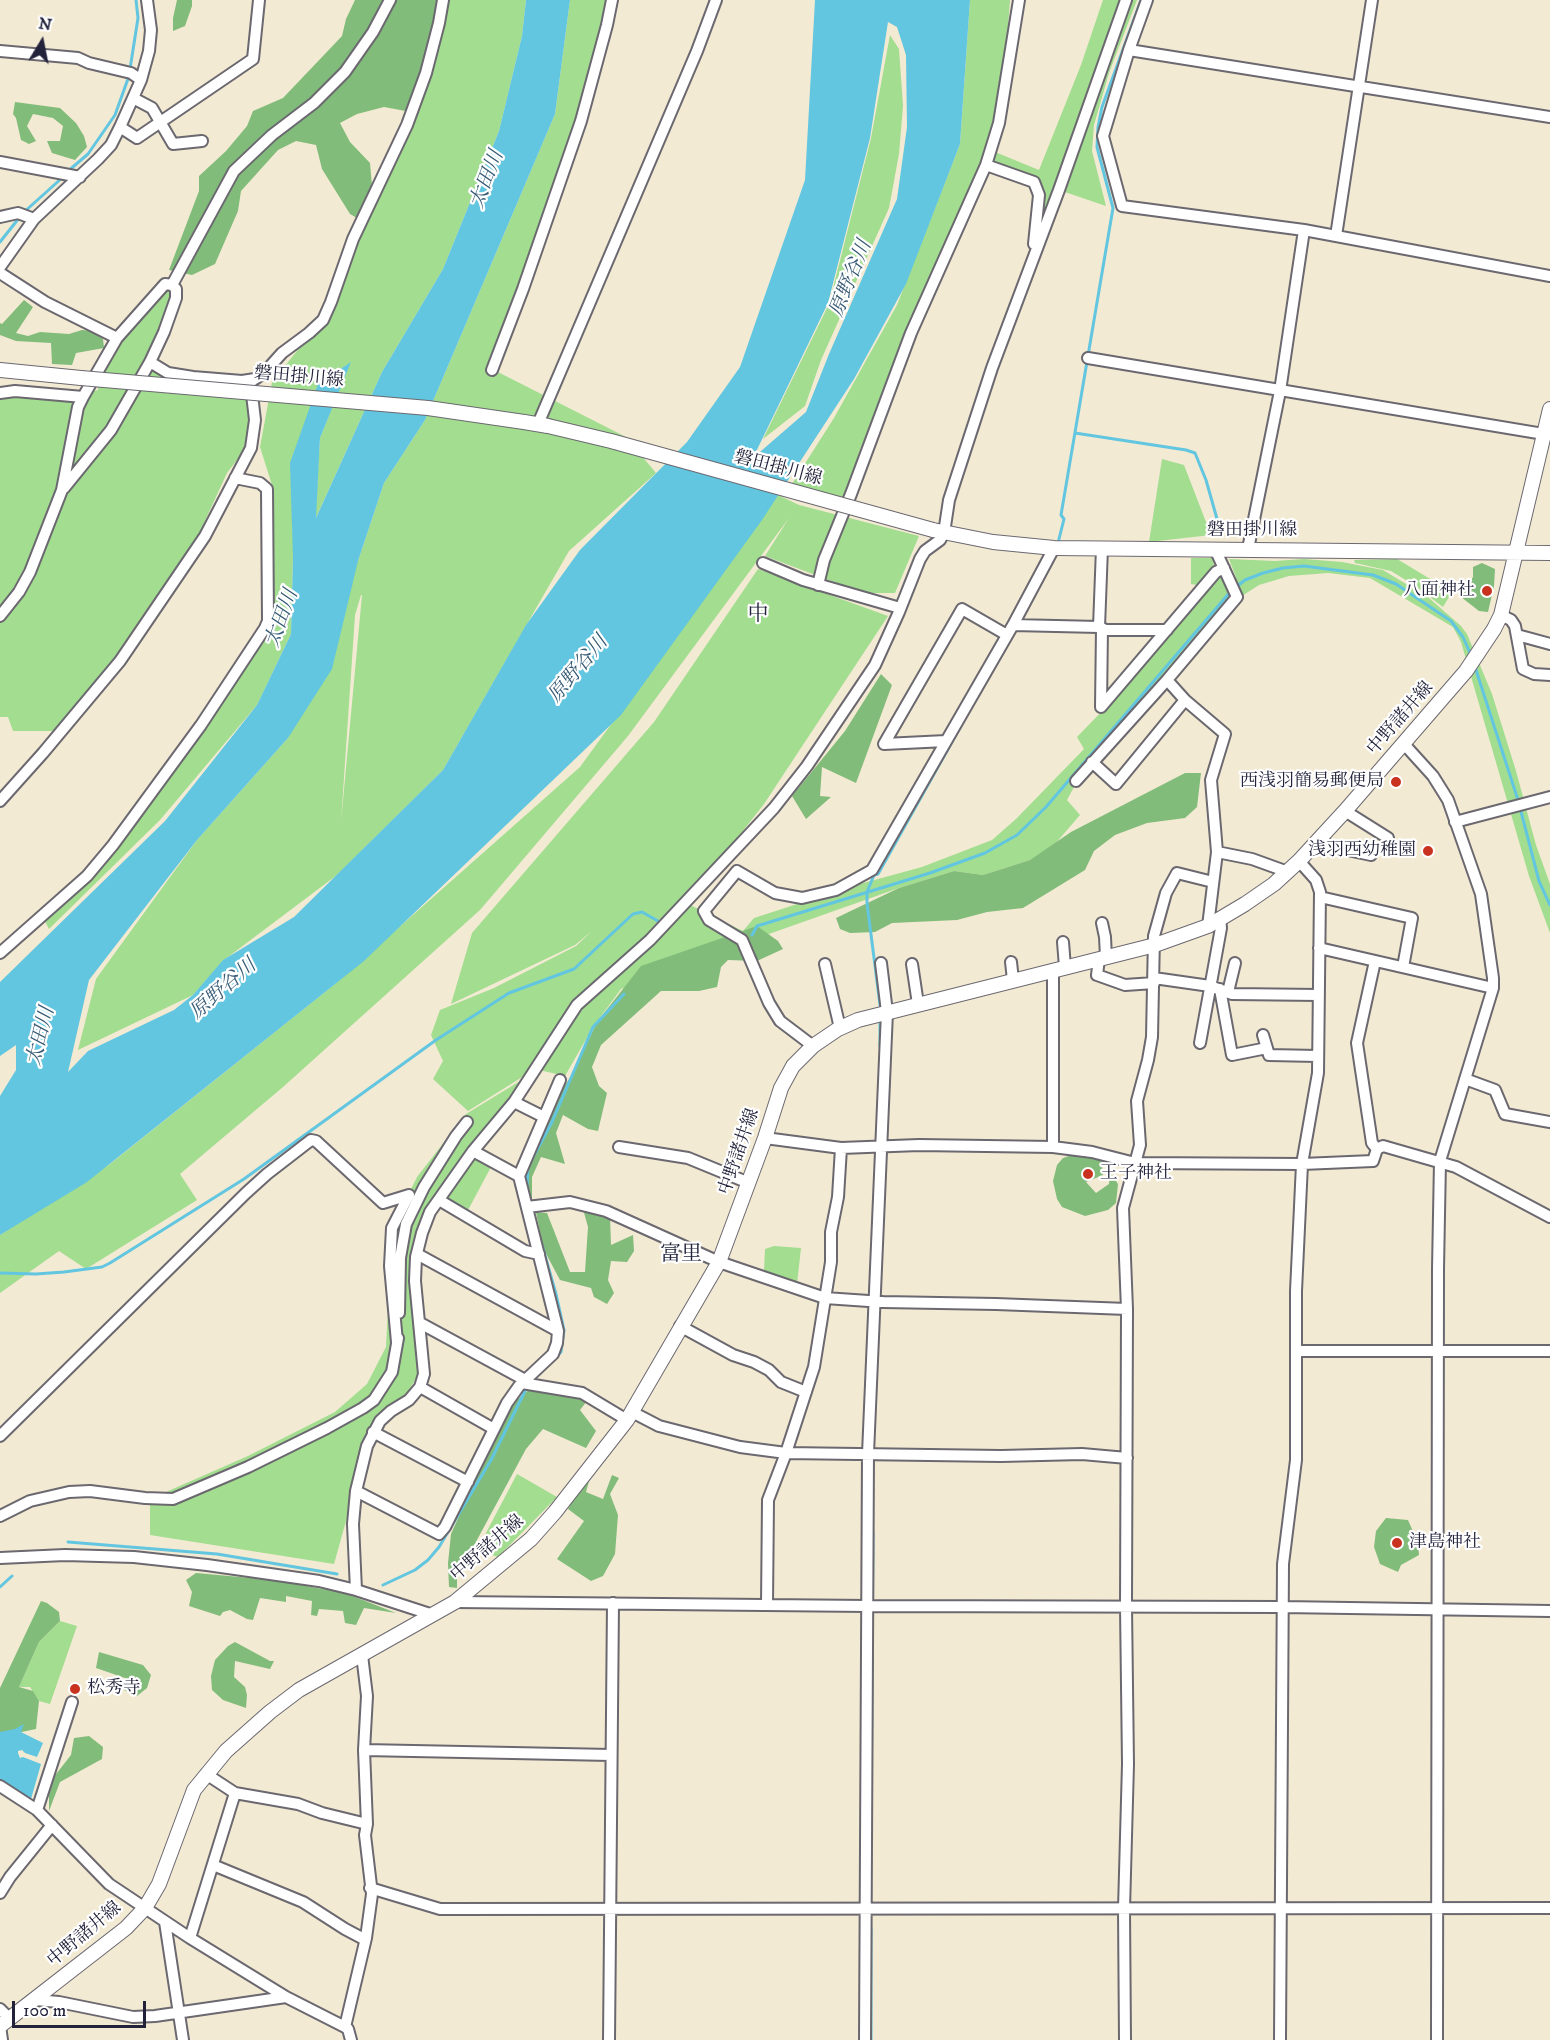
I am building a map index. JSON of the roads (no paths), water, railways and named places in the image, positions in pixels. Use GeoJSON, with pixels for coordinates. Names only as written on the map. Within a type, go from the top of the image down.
{"type":"FeatureCollection","features":[{"type":"Feature","properties":{"kind":"main road","name":"磐田掛川線"},"geometry":{"type":"LineString","coordinates":[[0,370],[428,408],[537,424],[622,444],[938,531],[993,542],[1054,548],[1550,553]]}},
{"type":"Feature","properties":{"kind":"main road","name":"中野諸井線"},"geometry":{"type":"LineString","coordinates":[[2,2020],[34,2000],[126,1928],[145,1908],[159,1884],[194,1790],[226,1751],[299,1690],[454,1602],[531,1539],[555,1512],[629,1416],[719,1262],[781,1088],[793,1066],[813,1046],[840,1028],[858,1020],[1155,945],[1208,926],[1274,884],[1299,861],[1404,744],[1485,645],[1501,615],[1547,435],[1550,409]]}},
{"type":"Feature","properties":{"kind":"street"},"geometry":{"type":"LineString","coordinates":[[0,267],[34,219],[111,145],[141,80],[149,51],[151,30],[147,0]]}},
{"type":"Feature","properties":{"kind":"street"},"geometry":{"type":"LineString","coordinates":[[120,127],[137,138],[253,59],[259,0]]}},
{"type":"Feature","properties":{"kind":"street"},"geometry":{"type":"LineString","coordinates":[[172,285],[198,240],[223,187],[234,171],[272,135],[314,103],[345,72],[373,32],[390,0]]}},
{"type":"Feature","properties":{"kind":"street"},"geometry":{"type":"LineString","coordinates":[[150,362],[168,373],[242,381],[255,379],[265,372],[282,353],[323,320],[332,302],[353,239],[407,125],[426,73],[443,0]]}},
{"type":"Feature","properties":{"kind":"street"},"geometry":{"type":"LineString","coordinates":[[492,369],[523,289],[581,121],[612,0]]}},
{"type":"Feature","properties":{"kind":"street"},"geometry":{"type":"LineString","coordinates":[[537,424],[693,61],[716,0]]}},
{"type":"Feature","properties":{"kind":"street"},"geometry":{"type":"LineString","coordinates":[[818,585],[824,560],[912,330],[986,165],[999,123],[1019,0]]}},
{"type":"Feature","properties":{"kind":"street"},"geometry":{"type":"LineString","coordinates":[[356,1590],[352,1524],[360,1467],[373,1432],[380,1421],[409,1400],[420,1388],[424,1374],[416,1281],[417,1254],[430,1212],[473,1151],[513,1102],[577,1005],[650,940],[774,808],[807,766],[875,665],[920,559],[940,540],[938,531],[968,440],[1126,0]]}},
{"type":"Feature","properties":{"kind":"street"},"geometry":{"type":"LineString","coordinates":[[1147,0],[1103,136],[1122,206],[1304,230],[1550,276]]}},
{"type":"Feature","properties":{"kind":"street"},"geometry":{"type":"LineString","coordinates":[[1336,236],[1372,0]]}},
{"type":"Feature","properties":{"kind":"street"},"geometry":{"type":"LineString","coordinates":[[1129,50],[1550,117]]}},
{"type":"Feature","properties":{"kind":"street"},"geometry":{"type":"LineString","coordinates":[[0,51],[78,58],[89,63],[131,73],[141,80]]}},
{"type":"Feature","properties":{"kind":"street"},"geometry":{"type":"LineString","coordinates":[[133,98],[152,108],[173,144],[202,141]]}},
{"type":"Feature","properties":{"kind":"street"},"geometry":{"type":"LineString","coordinates":[[0,162],[80,177]]}},
{"type":"Feature","properties":{"kind":"street"},"geometry":{"type":"LineString","coordinates":[[986,165],[1034,183],[1039,195],[1034,253]]}},
{"type":"Feature","properties":{"kind":"street"},"geometry":{"type":"LineString","coordinates":[[0,218],[18,213],[34,219]]}},
{"type":"Feature","properties":{"kind":"street"},"geometry":{"type":"LineString","coordinates":[[1248,549],[1280,391],[1304,230]]}},
{"type":"Feature","properties":{"kind":"street"},"geometry":{"type":"LineString","coordinates":[[0,273],[45,302],[117,338]]}},
{"type":"Feature","properties":{"kind":"street"},"geometry":{"type":"LineString","coordinates":[[0,616],[19,592],[30,572],[62,490],[78,407],[83,397],[117,338],[165,284],[172,285],[176,289],[176,298],[150,362],[111,430],[62,490]]}},
{"type":"Feature","properties":{"kind":"street"},"geometry":{"type":"LineString","coordinates":[[1088,358],[1547,435]]}},
{"type":"Feature","properties":{"kind":"street"},"geometry":{"type":"LineString","coordinates":[[0,801],[120,661],[205,536],[251,448],[255,420],[250,380]]}},
{"type":"Feature","properties":{"kind":"street"},"geometry":{"type":"LineString","coordinates":[[0,393],[15,391],[83,397]]}},
{"type":"Feature","properties":{"kind":"street"},"geometry":{"type":"LineString","coordinates":[[0,953],[87,876],[113,845],[201,725],[265,628],[268,621],[267,489],[260,483],[235,478]]}},
{"type":"Feature","properties":{"kind":"street"},"geometry":{"type":"LineString","coordinates":[[813,1046],[780,1021],[769,1004],[742,940],[709,920],[704,911],[736,871],[775,893],[802,898],[836,890],[872,870],[1013,625],[1054,548]]}},
{"type":"Feature","properties":{"kind":"street"},"geometry":{"type":"LineString","coordinates":[[1102,548],[1101,707],[1216,572],[1224,568]]}},
{"type":"Feature","properties":{"kind":"street"},"geometry":{"type":"LineString","coordinates":[[1076,781],[1167,680],[1237,597],[1215,549]]}},
{"type":"Feature","properties":{"kind":"street"},"geometry":{"type":"LineString","coordinates":[[763,563],[818,585],[900,608]]}},
{"type":"Feature","properties":{"kind":"street"},"geometry":{"type":"LineString","coordinates":[[946,741],[884,744],[962,609],[1007,635]]}},
{"type":"Feature","properties":{"kind":"street"},"geometry":{"type":"LineString","coordinates":[[1501,615],[1511,620],[1515,626],[1523,669],[1534,674],[1550,675]]}},
{"type":"Feature","properties":{"kind":"street"},"geometry":{"type":"LineString","coordinates":[[1013,625],[1167,630]]}},
{"type":"Feature","properties":{"kind":"street"},"geometry":{"type":"LineString","coordinates":[[1517,634],[1550,644]]}},
{"type":"Feature","properties":{"kind":"street"},"geometry":{"type":"LineString","coordinates":[[1167,680],[1185,700],[1225,734],[1211,780],[1217,852],[1208,926]]}},
{"type":"Feature","properties":{"kind":"street"},"geometry":{"type":"LineString","coordinates":[[1092,762],[1116,784],[1185,700]]}},
{"type":"Feature","properties":{"kind":"street"},"geometry":{"type":"LineString","coordinates":[[1404,744],[1433,776],[1448,800],[1482,900],[1493,988],[1440,1161],[1437,2040]]}},
{"type":"Feature","properties":{"kind":"street"},"geometry":{"type":"LineString","coordinates":[[1455,822],[1550,797]]}},
{"type":"Feature","properties":{"kind":"street"},"geometry":{"type":"LineString","coordinates":[[1345,811],[1388,838]]}},
{"type":"Feature","properties":{"kind":"street"},"geometry":{"type":"LineString","coordinates":[[1320,838],[1329,846],[1371,855]]}},
{"type":"Feature","properties":{"kind":"street"},"geometry":{"type":"LineString","coordinates":[[1217,852],[1252,859],[1288,872]]}},
{"type":"Feature","properties":{"kind":"street"},"geometry":{"type":"LineString","coordinates":[[1280,2040],[1283,1551],[1296,1460],[1296,1291],[1302,1164],[1317,1087],[1319,995],[1319,885],[1299,861]]}},
{"type":"Feature","properties":{"kind":"street"},"geometry":{"type":"LineString","coordinates":[[1125,2040],[1124,1909],[1128,1764],[1127,1309],[1123,1208],[1140,1145],[1137,1101],[1152,1037],[1154,936],[1166,893],[1177,873],[1213,882]]}},
{"type":"Feature","properties":{"kind":"street"},"geometry":{"type":"LineString","coordinates":[[1320,897],[1412,918],[1403,967]]}},
{"type":"Feature","properties":{"kind":"street"},"geometry":{"type":"LineString","coordinates":[[1220,918],[1219,989],[1232,1055],[1267,1048]]}},
{"type":"Feature","properties":{"kind":"street"},"geometry":{"type":"LineString","coordinates":[[1102,923],[1105,937],[1097,975],[1125,985],[1154,981],[1219,989],[1244,995],[1319,995]]}},
{"type":"Feature","properties":{"kind":"street"},"geometry":{"type":"LineString","coordinates":[[1053,1147],[1059,968],[1063,942]]}},
{"type":"Feature","properties":{"kind":"street"},"geometry":{"type":"LineString","coordinates":[[1319,948],[1493,988]]}},
{"type":"Feature","properties":{"kind":"street"},"geometry":{"type":"LineString","coordinates":[[1375,961],[1357,1043],[1372,1143],[1377,1149]]}},
{"type":"Feature","properties":{"kind":"street"},"geometry":{"type":"LineString","coordinates":[[1011,962],[1013,980]]}},
{"type":"Feature","properties":{"kind":"street"},"geometry":{"type":"LineString","coordinates":[[865,2040],[868,1454],[887,1012],[880,963]]}},
{"type":"Feature","properties":{"kind":"street"},"geometry":{"type":"LineString","coordinates":[[1200,1043],[1219,989],[1235,963]]}},
{"type":"Feature","properties":{"kind":"street"},"geometry":{"type":"LineString","coordinates":[[825,964],[840,1028]]}},
{"type":"Feature","properties":{"kind":"street"},"geometry":{"type":"LineString","coordinates":[[912,964],[918,1004]]}},
{"type":"Feature","properties":{"kind":"street"},"geometry":{"type":"LineString","coordinates":[[1263,1035],[1269,1055],[1318,1056]]}},
{"type":"Feature","properties":{"kind":"street"},"geometry":{"type":"LineString","coordinates":[[1465,1079],[1495,1090],[1505,1114],[1550,1122]]}},
{"type":"Feature","properties":{"kind":"street"},"geometry":{"type":"LineString","coordinates":[[356,1491],[439,1534],[445,1527],[507,1403],[524,1382],[553,1354],[558,1330],[538,1254],[529,1207],[519,1176],[560,1080]]}},
{"type":"Feature","properties":{"kind":"street"},"geometry":{"type":"LineString","coordinates":[[513,1102],[544,1117]]}},
{"type":"Feature","properties":{"kind":"street"},"geometry":{"type":"LineString","coordinates":[[0,1515],[30,1501],[69,1492],[90,1491],[173,1499],[248,1467],[363,1408],[374,1400],[392,1372],[397,1342],[400,1258],[406,1224],[424,1187],[467,1122]]}},
{"type":"Feature","properties":{"kind":"street"},"geometry":{"type":"LineString","coordinates":[[765,1138],[841,1148],[880,1146],[1053,1147],[1092,1152],[1135,1163],[1302,1164],[1373,1161],[1377,1149],[1383,1146],[1456,1167],[1550,1218]]}},
{"type":"Feature","properties":{"kind":"street"},"geometry":{"type":"LineString","coordinates":[[0,1436],[246,1193],[311,1140],[316,1141],[383,1203],[409,1195],[392,1228],[390,1270],[397,1342]]}},
{"type":"Feature","properties":{"kind":"street"},"geometry":{"type":"LineString","coordinates":[[620,1147],[688,1158],[749,1183]]}},
{"type":"Feature","properties":{"kind":"street"},"geometry":{"type":"LineString","coordinates":[[767,1605],[768,1500],[814,1367],[831,1262],[831,1232],[838,1197],[841,1148]]}},
{"type":"Feature","properties":{"kind":"street"},"geometry":{"type":"LineString","coordinates":[[473,1151],[519,1176]]}},
{"type":"Feature","properties":{"kind":"street"},"geometry":{"type":"LineString","coordinates":[[438,1200],[525,1251],[538,1254]]}},
{"type":"Feature","properties":{"kind":"street"},"geometry":{"type":"LineString","coordinates":[[529,1207],[570,1202],[584,1204],[606,1211],[719,1262],[825,1298],[874,1302],[1127,1309]]}},
{"type":"Feature","properties":{"kind":"street"},"geometry":{"type":"LineString","coordinates":[[417,1254],[558,1330]]}},
{"type":"Feature","properties":{"kind":"street"},"geometry":{"type":"LineString","coordinates":[[420,1323],[524,1382],[582,1393],[629,1416],[740,1447],[786,1453],[1001,1456],[1082,1454],[1127,1458]]}},
{"type":"Feature","properties":{"kind":"street"},"geometry":{"type":"LineString","coordinates":[[680,1326],[733,1355],[769,1370],[781,1382],[806,1392]]}},
{"type":"Feature","properties":{"kind":"street"},"geometry":{"type":"LineString","coordinates":[[1296,1351],[1550,1351]]}},
{"type":"Feature","properties":{"kind":"street"},"geometry":{"type":"LineString","coordinates":[[420,1388],[494,1429]]}},
{"type":"Feature","properties":{"kind":"street"},"geometry":{"type":"LineString","coordinates":[[373,1432],[468,1482]]}},
{"type":"Feature","properties":{"kind":"street"},"geometry":{"type":"LineString","coordinates":[[0,1558],[65,1555],[134,1557],[319,1581],[356,1590],[433,1615]]}},
{"type":"Feature","properties":{"kind":"street"},"geometry":{"type":"LineString","coordinates":[[454,1602],[1550,1611]]}},
{"type":"Feature","properties":{"kind":"street"},"geometry":{"type":"LineString","coordinates":[[609,2040],[613,1603]]}},
{"type":"Feature","properties":{"kind":"street"},"geometry":{"type":"LineString","coordinates":[[345,2027],[366,1938],[372,1894],[365,1835],[367,1824],[364,1750],[367,1696],[362,1655]]}},
{"type":"Feature","properties":{"kind":"street"},"geometry":{"type":"LineString","coordinates":[[37,1810],[72,1702]]}},
{"type":"Feature","properties":{"kind":"street"},"geometry":{"type":"LineString","coordinates":[[364,1750],[611,1755]]}},
{"type":"Feature","properties":{"kind":"street"},"geometry":{"type":"LineString","coordinates":[[206,1774],[235,1792],[298,1803],[322,1813],[367,1824]]}},
{"type":"Feature","properties":{"kind":"street"},"geometry":{"type":"LineString","coordinates":[[0,1786],[37,1810],[109,1884],[189,1938],[286,1997],[345,2027],[348,2029],[351,2040]]}},
{"type":"Feature","properties":{"kind":"street"},"geometry":{"type":"LineString","coordinates":[[189,1938],[235,1792]]}},
{"type":"Feature","properties":{"kind":"street"},"geometry":{"type":"LineString","coordinates":[[0,1893],[52,1825]]}},
{"type":"Feature","properties":{"kind":"street"},"geometry":{"type":"LineString","coordinates":[[213,1865],[303,1902],[345,1929],[366,1938]]}},
{"type":"Feature","properties":{"kind":"street"},"geometry":{"type":"LineString","coordinates":[[370,1888],[440,1909],[1550,1908]]}},
{"type":"Feature","properties":{"kind":"street"},"geometry":{"type":"LineString","coordinates":[[165,1922],[183,2040]]}},
{"type":"Feature","properties":{"kind":"street"},"geometry":{"type":"LineString","coordinates":[[34,2000],[59,2002],[133,2017],[180,2013],[286,1997]]}},
{"type":"Feature","properties":{"kind":"street"},"geometry":{"type":"LineString","coordinates":[[2,2020],[2,2040]]}},
{"type":"Feature","properties":{"kind":"water"},"geometry":{"type":"Polygon","coordinates":[[[526,0],[570,0],[555,114],[425,420],[384,483],[358,561],[332,669],[288,738],[197,840],[89,980],[68,1072],[88,1051],[174,1010],[193,995],[223,960],[294,917],[443,770],[526,625],[580,550],[687,442],[740,367],[805,180],[815,0],[970,0],[960,144],[906,284],[854,379],[762,520],[621,715],[364,961],[87,1182],[0,1235],[0,1096],[16,1070],[16,1045],[0,1056],[0,982],[165,821],[257,705],[291,634],[293,557],[290,463],[318,384],[351,362],[320,438],[316,518],[382,372],[443,269],[499,131],[522,36],[526,0]],[[888,22],[870,138],[828,303],[753,458],[806,412],[897,199],[907,127],[906,55],[897,27],[888,22]]]}},
{"type":"Feature","properties":{"kind":"water"},"geometry":{"type":"Polygon","coordinates":[[[24,1724],[21,1732],[43,1743],[37,1757],[22,1750],[18,1751],[20,1758],[41,1764],[31,1799],[0,1779],[0,1732],[15,1729],[24,1724]]]}},
{"type":"Feature","properties":{"kind":"waterway"},"geometry":{"type":"LineString","coordinates":[[130,69],[138,18],[136,0]]}},
{"type":"Feature","properties":{"kind":"waterway"},"geometry":{"type":"LineString","coordinates":[[1058,543],[1064,519],[1061,515],[1113,208],[1097,147],[1098,127],[1102,107],[1141,0]]}},
{"type":"Feature","properties":{"kind":"waterway"},"geometry":{"type":"LineString","coordinates":[[67,172],[88,154],[115,115],[129,76]]}},
{"type":"Feature","properties":{"kind":"waterway"},"geometry":{"type":"LineString","coordinates":[[0,242],[23,213],[63,177]]}},
{"type":"Feature","properties":{"kind":"waterway"},"geometry":{"type":"LineString","coordinates":[[1075,433],[1195,453],[1206,480],[1221,533]]}},
{"type":"Feature","properties":{"kind":"waterway"},"geometry":{"type":"LineString","coordinates":[[1236,587],[1245,580],[1263,573],[1304,566],[1373,575],[1396,584],[1451,621],[1463,637],[1471,655]]}},
{"type":"Feature","properties":{"kind":"waterway"},"geometry":{"type":"LineString","coordinates":[[752,935],[757,926],[930,873],[985,853],[1017,835],[1046,807],[1231,591]]}},
{"type":"Feature","properties":{"kind":"waterway"},"geometry":{"type":"LineString","coordinates":[[1475,667],[1518,800],[1539,881],[1550,905]]}},
{"type":"Feature","properties":{"kind":"waterway"},"geometry":{"type":"LineString","coordinates":[[880,1005],[867,892],[874,875],[878,874],[962,724]]}},
{"type":"Feature","properties":{"kind":"waterway"},"geometry":{"type":"LineString","coordinates":[[0,1273],[64,1272],[102,1267],[110,1263],[244,1179],[436,1040],[509,993],[574,969],[633,914],[642,912],[658,921]]}},
{"type":"Feature","properties":{"kind":"waterway"},"geometry":{"type":"LineString","coordinates":[[531,1161],[552,1122],[593,1027],[624,994]]}},
{"type":"Feature","properties":{"kind":"waterway"},"geometry":{"type":"LineString","coordinates":[[880,1024],[880,1046]]}},
{"type":"Feature","properties":{"kind":"waterway"},"geometry":{"type":"LineString","coordinates":[[527,1187],[528,1167]]}},
{"type":"Feature","properties":{"kind":"waterway"},"geometry":{"type":"LineString","coordinates":[[542,1245],[556,1294],[564,1330],[563,1338]]}},
{"type":"Feature","properties":{"kind":"waterway"},"geometry":{"type":"LineString","coordinates":[[556,1357],[561,1352],[562,1344]]}},
{"type":"Feature","properties":{"kind":"waterway"},"geometry":{"type":"LineString","coordinates":[[383,1585],[415,1570],[439,1547],[491,1460],[527,1387]]}},
{"type":"Feature","properties":{"kind":"waterway"},"geometry":{"type":"LineString","coordinates":[[871,1826],[873,1532]]}},
{"type":"Feature","properties":{"kind":"waterway"},"geometry":{"type":"LineString","coordinates":[[68,1542],[217,1554],[337,1574]]}},
{"type":"Feature","properties":{"kind":"waterway"},"geometry":{"type":"LineString","coordinates":[[0,1587],[12,1576]]}},
{"type":"Feature","properties":{"kind":"waterway"},"geometry":{"type":"LineString","coordinates":[[871,1928],[871,2040]]}},
{"type":"Feature","properties":{"kind":"place","name":"八面神社"},"geometry":{"type":"Point","coordinates":[1487,591]}},
{"type":"Feature","properties":{"kind":"place","name":"西浅羽簡易郵便局"},"geometry":{"type":"Point","coordinates":[1396,782]}},
{"type":"Feature","properties":{"kind":"place","name":"浅羽西幼稚園"},"geometry":{"type":"Point","coordinates":[1428,851]}},
{"type":"Feature","properties":{"kind":"place","name":"王子神社"},"geometry":{"type":"Point","coordinates":[1088,1174]}},
{"type":"Feature","properties":{"kind":"place","name":"津島神社"},"geometry":{"type":"Point","coordinates":[1397,1543]}},
{"type":"Feature","properties":{"kind":"place","name":"松秀寺"},"geometry":{"type":"Point","coordinates":[75,1689]}},
{"type":"Feature","properties":{"kind":"district","name":"中"},"geometry":{"type":"Point","coordinates":[758,616]}},
{"type":"Feature","properties":{"kind":"district","name":"富里"},"geometry":{"type":"Point","coordinates":[681,1256]}},
{"type":"Feature","properties":{"kind":"water label","name":"太田川"},"geometry":{"type":"Point","coordinates":[488,180]}},
{"type":"Feature","properties":{"kind":"water label","name":"原野谷川"},"geometry":{"type":"Point","coordinates":[852,279]}},
{"type":"Feature","properties":{"kind":"water label","name":"太田川"},"geometry":{"type":"Point","coordinates":[283,619]}},
{"type":"Feature","properties":{"kind":"water label","name":"原野谷川"},"geometry":{"type":"Point","coordinates":[579,670]}},
{"type":"Feature","properties":{"kind":"water label","name":"原野谷川"},"geometry":{"type":"Point","coordinates":[224,990]}},
{"type":"Feature","properties":{"kind":"water label","name":"太田川"},"geometry":{"type":"Point","coordinates":[42,1037]}}]}
